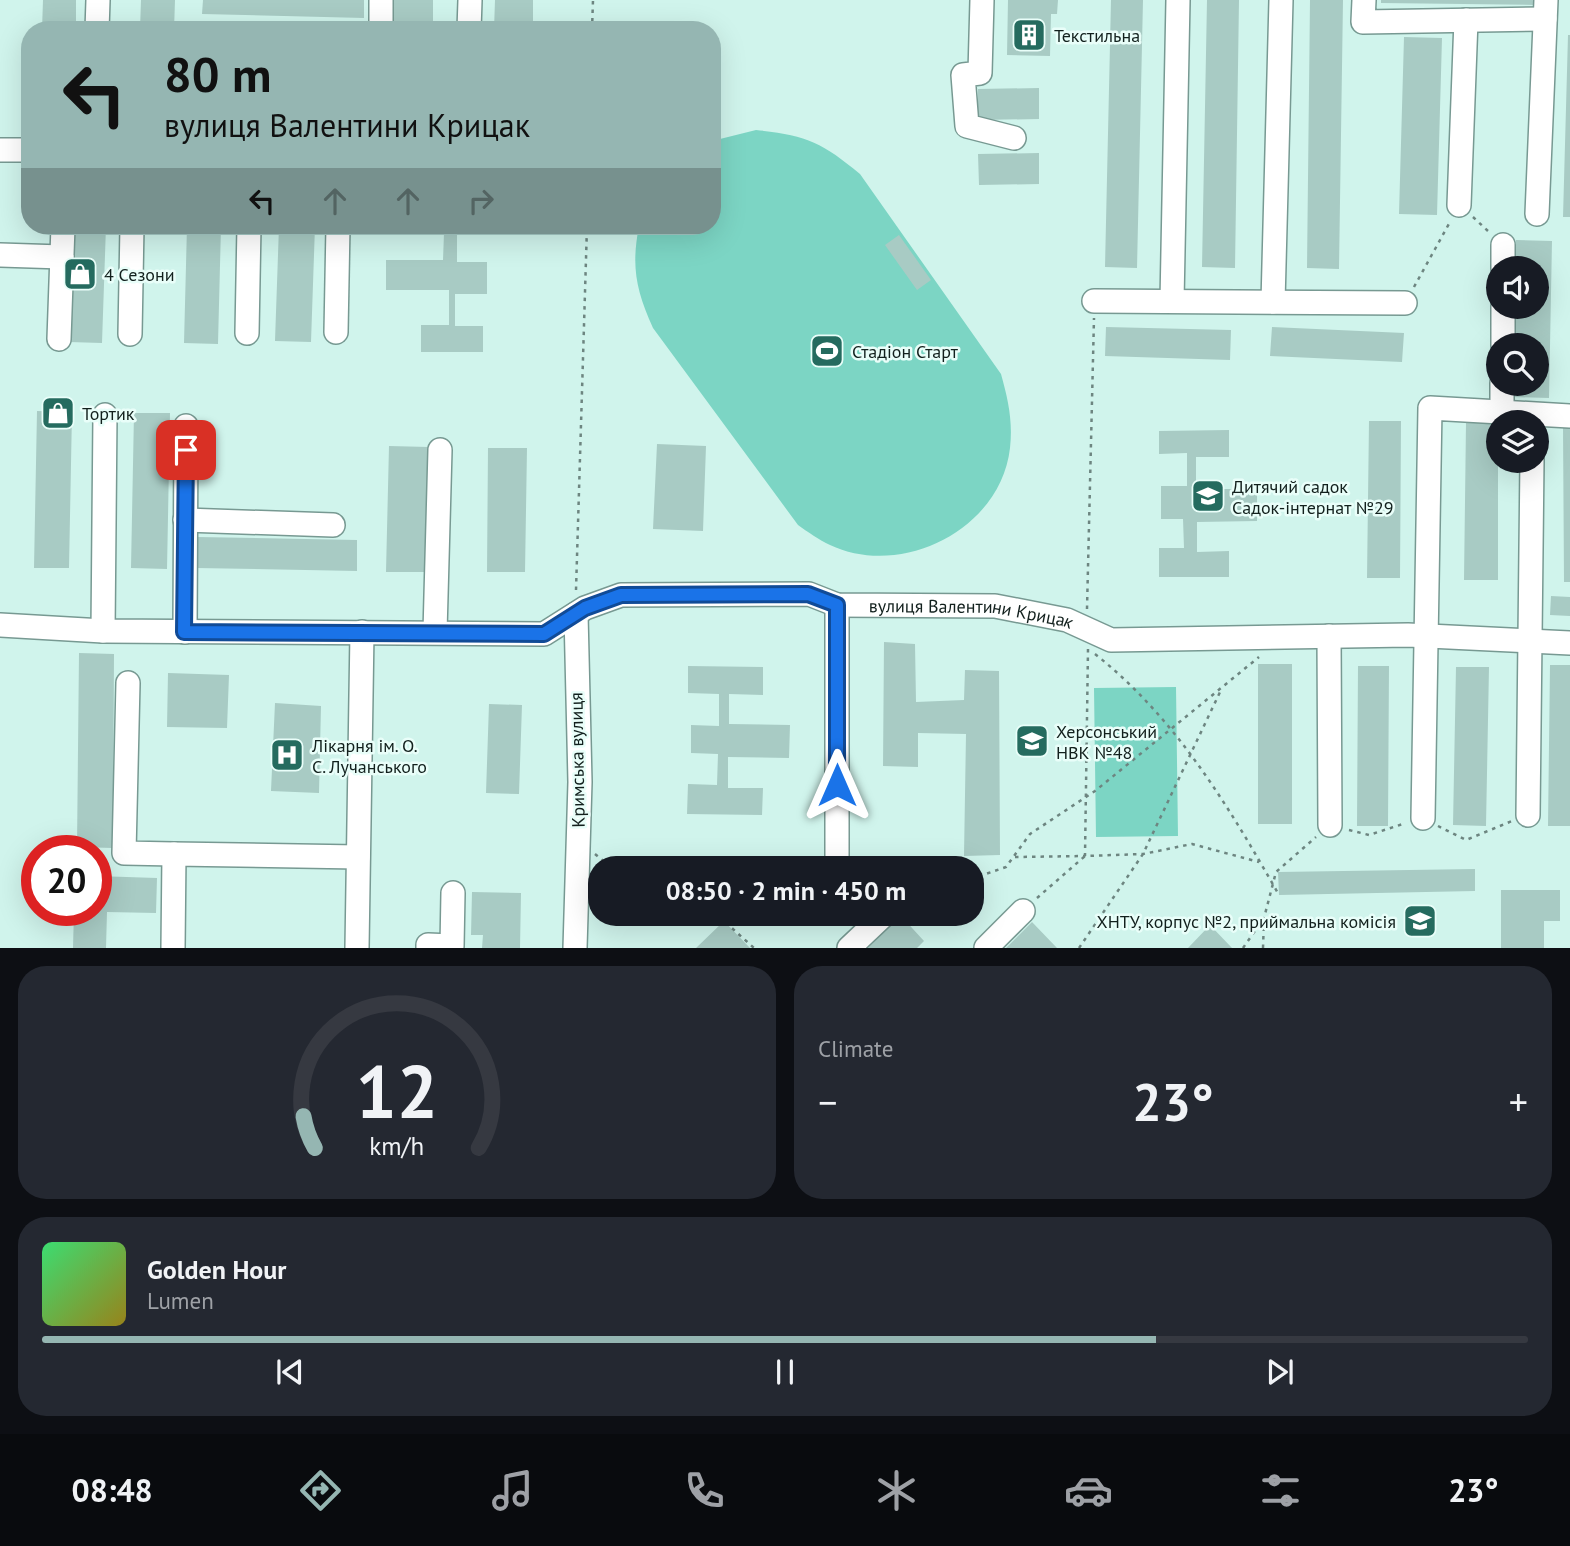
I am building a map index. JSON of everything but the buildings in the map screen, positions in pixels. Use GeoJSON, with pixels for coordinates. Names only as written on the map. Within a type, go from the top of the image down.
{"type":"FeatureCollection","features":[{"type":"Feature","properties":{"kind":"street"},"geometry":{"type":"LineString","coordinates":[[97,21],[98,0]]}},
{"type":"Feature","properties":{"kind":"street"},"geometry":{"type":"LineString","coordinates":[[381,0],[381,21]]}},
{"type":"Feature","properties":{"kind":"street"},"geometry":{"type":"LineString","coordinates":[[469,21],[470,0]]}},
{"type":"Feature","properties":{"kind":"street"},"geometry":{"type":"LineString","coordinates":[[982,0],[980,73],[963,75],[967,126],[1014,138]]}},
{"type":"Feature","properties":{"kind":"street"},"geometry":{"type":"LineString","coordinates":[[1172,302],[1178,0]]}},
{"type":"Feature","properties":{"kind":"street"},"geometry":{"type":"LineString","coordinates":[[1273,302],[1281,0]]}},
{"type":"Feature","properties":{"kind":"street"},"geometry":{"type":"LineString","coordinates":[[1364,0],[1363,22],[1466,20],[1546,9],[1537,214]]}},
{"type":"Feature","properties":{"kind":"street"},"geometry":{"type":"LineString","coordinates":[[1459,205],[1466,20]]}},
{"type":"Feature","properties":{"kind":"street"},"geometry":{"type":"LineString","coordinates":[[0,150],[21,150]]}},
{"type":"Feature","properties":{"kind":"street"},"geometry":{"type":"LineString","coordinates":[[59,339],[63,235]]}},
{"type":"Feature","properties":{"kind":"street"},"geometry":{"type":"LineString","coordinates":[[130,334],[132,235]]}},
{"type":"Feature","properties":{"kind":"street"},"geometry":{"type":"LineString","coordinates":[[247,333],[249,235]]}},
{"type":"Feature","properties":{"kind":"street"},"geometry":{"type":"LineString","coordinates":[[336,332],[338,235]]}},
{"type":"Feature","properties":{"kind":"street"},"geometry":{"type":"LineString","coordinates":[[0,255],[62,257]]}},
{"type":"Feature","properties":{"kind":"street"},"geometry":{"type":"LineString","coordinates":[[1094,301],[1405,303]]}},
{"type":"Feature","properties":{"kind":"street"},"geometry":{"type":"LineString","coordinates":[[1423,818],[1430,408],[1486,411]]}},
{"type":"Feature","properties":{"kind":"street"},"geometry":{"type":"LineString","coordinates":[[103,631],[105,415]]}},
{"type":"Feature","properties":{"kind":"street"},"geometry":{"type":"LineString","coordinates":[[1549,417],[1570,416]]}},
{"type":"Feature","properties":{"kind":"street"},"geometry":{"type":"LineString","coordinates":[[184,632],[186,426]]}},
{"type":"Feature","properties":{"kind":"street"},"geometry":{"type":"LineString","coordinates":[[435,632],[440,450]]}},
{"type":"Feature","properties":{"kind":"street"},"geometry":{"type":"LineString","coordinates":[[1528,815],[1532,473]]}},
{"type":"Feature","properties":{"kind":"street"},"geometry":{"type":"LineString","coordinates":[[185,520],[333,525]]}},
{"type":"Feature","properties":{"kind":"street","name":"вулиця Валентини Крицак"},"geometry":{"type":"LineString","coordinates":[[0,625],[103,631],[544,634],[576,614],[621,595],[808,594],[837,605],[995,606],[1067,620],[1087,639],[1426,636],[1570,643]]}},
{"type":"Feature","properties":{"kind":"street"},"geometry":{"type":"LineString","coordinates":[[837,605],[837,856]]}},
{"type":"Feature","properties":{"kind":"street","name":"Кримська вулиця"},"geometry":{"type":"LineString","coordinates":[[575,947],[580,782],[576,707],[576,614]]}},
{"type":"Feature","properties":{"kind":"street"},"geometry":{"type":"LineString","coordinates":[[356,947],[362,632]]}},
{"type":"Feature","properties":{"kind":"street"},"geometry":{"type":"LineString","coordinates":[[1329,636],[1330,825]]}},
{"type":"Feature","properties":{"kind":"street"},"geometry":{"type":"LineString","coordinates":[[128,683],[124,853],[358,857]]}},
{"type":"Feature","properties":{"kind":"street"},"geometry":{"type":"LineString","coordinates":[[173,947],[174,854]]}},
{"type":"Feature","properties":{"kind":"street"},"geometry":{"type":"LineString","coordinates":[[428,947],[452,946],[453,893]]}},
{"type":"Feature","properties":{"kind":"street"},"geometry":{"type":"LineString","coordinates":[[986,947],[1023,911]]}},
{"type":"Feature","properties":{"kind":"street"},"geometry":{"type":"LineString","coordinates":[[849,947],[872,926]]}},
{"type":"Feature","properties":{"kind":"path"},"geometry":{"type":"LineString","coordinates":[[592,21],[593,0]]}},
{"type":"Feature","properties":{"kind":"path"},"geometry":{"type":"LineString","coordinates":[[1405,303],[1459,205],[1503,256]]}},
{"type":"Feature","properties":{"kind":"path"},"geometry":{"type":"LineString","coordinates":[[576,614],[587,235]]}},
{"type":"Feature","properties":{"kind":"path"},"geometry":{"type":"LineString","coordinates":[[1023,911],[1085,856],[1094,301]]}},
{"type":"Feature","properties":{"kind":"path"},"geometry":{"type":"LineString","coordinates":[[984,875],[1006,867],[1030,834],[1085,797],[1284,637]]}},
{"type":"Feature","properties":{"kind":"path"},"geometry":{"type":"LineString","coordinates":[[1087,639],[1124,677],[1190,754],[1279,895]]}},
{"type":"Feature","properties":{"kind":"path"},"geometry":{"type":"LineString","coordinates":[[1079,947],[1143,853],[1222,687]]}},
{"type":"Feature","properties":{"kind":"path"},"geometry":{"type":"LineString","coordinates":[[1263,947],[1264,918],[1276,872],[1330,825],[1369,835],[1423,818],[1466,840],[1528,815]]}},
{"type":"Feature","properties":{"kind":"path"},"geometry":{"type":"LineString","coordinates":[[1013,857],[1143,853],[1192,844],[1260,862]]}},
{"type":"Feature","properties":{"kind":"path"},"geometry":{"type":"LineString","coordinates":[[1242,947],[1264,918]]}},
{"type":"Feature","properties":{"kind":"path"},"geometry":{"type":"LineString","coordinates":[[730,926],[754,947]]}},
{"type":"Feature","properties":{"kind":"green space","name":"Стадіон Старт"},"geometry":{"type":"Polygon","coordinates":[[[756,130],[788,134],[823,147],[860,174],[1001,374],[1011,429],[1010,448],[1003,477],[988,502],[968,523],[944,540],[916,551],[887,556],[858,554],[830,545],[798,525],[653,328],[639,290],[635,266],[638,235],[721,235],[721,139],[756,130]]]}},
{"type":"Feature","properties":{"kind":"green space"},"geometry":{"type":"Polygon","coordinates":[[[1176,687],[1178,836],[1096,837],[1094,688],[1176,687]]]}},
{"type":"Feature","properties":{"kind":"place","name":"Текстильна"},"geometry":{"type":"Point","coordinates":[1029,35]}},
{"type":"Feature","properties":{"kind":"place","name":"4 Сезони"},"geometry":{"type":"Point","coordinates":[80,274]}},
{"type":"Feature","properties":{"kind":"place","name":"Стадіон Старт"},"geometry":{"type":"Point","coordinates":[827,351]}},
{"type":"Feature","properties":{"kind":"place","name":"Тортик"},"geometry":{"type":"Point","coordinates":[58,413]}},
{"type":"Feature","properties":{"kind":"place","name":"Дитячий садок Садок-інтернат №29"},"geometry":{"type":"Point","coordinates":[1208,496]}},
{"type":"Feature","properties":{"kind":"place","name":"Херсонський НВК №48"},"geometry":{"type":"Point","coordinates":[1032,741]}},
{"type":"Feature","properties":{"kind":"place","name":"Лікарня ім. О. С. Лучанського"},"geometry":{"type":"Point","coordinates":[287,755]}},
{"type":"Feature","properties":{"kind":"place","name":"ХНТУ, корпус №2, приймальна комісія"},"geometry":{"type":"Point","coordinates":[1420,921]}},
{"type":"Feature","properties":{"kind":"route"},"geometry":{"type":"LineString","coordinates":[[186,450],[184,632],[544,634],[585,608],[621,595],[808,594],[837,605],[837,785]]}}]}
